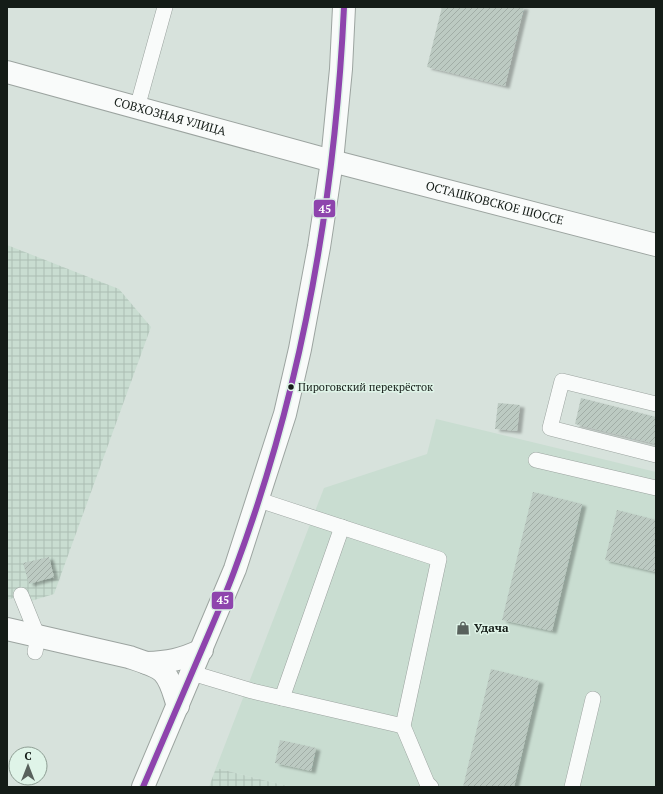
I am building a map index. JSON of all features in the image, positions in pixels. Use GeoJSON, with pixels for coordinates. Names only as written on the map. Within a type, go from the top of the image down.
{"type":"FeatureCollection","features":[{"type":"Feature","properties":{"kind":"main road"},"geometry":{"type":"LineString","coordinates":[[143,787],[235,569],[259,500],[284,414],[300,349],[319,247],[332,161],[341,69],[344,7]]}},
{"type":"Feature","properties":{"kind":"main road","name":"СОВХОЗНАЯ УЛИЦА"},"geometry":{"type":"LineString","coordinates":[[7,72],[332,161]]}},
{"type":"Feature","properties":{"kind":"main road","name":"ОСТАШКОВСКОЕ ШОССЕ"},"geometry":{"type":"LineString","coordinates":[[332,161],[656,245]]}},
{"type":"Feature","properties":{"kind":"main road"},"geometry":{"type":"LineString","coordinates":[[7,629],[37,644],[129,658],[146,663],[164,672],[171,685],[178,706]]}},
{"type":"Feature","properties":{"kind":"main road"},"geometry":{"type":"LineString","coordinates":[[146,663],[166,662],[185,658],[202,650]]}},
{"type":"Feature","properties":{"kind":"lane"},"geometry":{"type":"LineString","coordinates":[[137,108],[165,7]]}},
{"type":"Feature","properties":{"kind":"lane"},"geometry":{"type":"LineString","coordinates":[[656,404],[562,380],[550,428],[656,455]]}},
{"type":"Feature","properties":{"kind":"lane"},"geometry":{"type":"LineString","coordinates":[[536,460],[656,488]]}},
{"type":"Feature","properties":{"kind":"lane"},"geometry":{"type":"LineString","coordinates":[[259,500],[439,559],[403,726],[427,783],[431,787]]}},
{"type":"Feature","properties":{"kind":"lane"},"geometry":{"type":"LineString","coordinates":[[282,698],[342,527]]}},
{"type":"Feature","properties":{"kind":"lane"},"geometry":{"type":"LineString","coordinates":[[21,595],[37,644]]}},
{"type":"Feature","properties":{"kind":"lane"},"geometry":{"type":"LineString","coordinates":[[192,673],[252,691],[403,726]]}},
{"type":"Feature","properties":{"kind":"lane"},"geometry":{"type":"LineString","coordinates":[[572,787],[593,699]]}},
{"type":"Feature","properties":{"kind":"shaded area"},"geometry":{"type":"Polygon","coordinates":[[[7,245],[119,289],[151,327],[54,594],[31,601],[28,593],[7,600],[7,245]]]}},
{"type":"Feature","properties":{"kind":"shaded area","name":"Удача"},"geometry":{"type":"Polygon","coordinates":[[[436,419],[656,472],[656,787],[291,787],[216,768],[324,488],[427,454],[436,419]]]}},
{"type":"Feature","properties":{"kind":"shaded area"},"geometry":{"type":"Polygon","coordinates":[[[216,768],[291,787],[209,787],[216,768]]]}},
{"type":"Feature","properties":{"kind":"building"},"geometry":{"type":"Polygon","coordinates":[[[442,7],[524,7],[505,86],[427,67],[442,7]]]}},
{"type":"Feature","properties":{"kind":"building"},"geometry":{"type":"Polygon","coordinates":[[[581,398],[656,417],[656,444],[575,424],[581,398]]]}},
{"type":"Feature","properties":{"kind":"building"},"geometry":{"type":"Polygon","coordinates":[[[498,403],[520,405],[517,431],[495,429],[498,403]]]}},
{"type":"Feature","properties":{"kind":"building"},"geometry":{"type":"Polygon","coordinates":[[[533,492],[582,504],[552,631],[502,620],[533,492]]]}},
{"type":"Feature","properties":{"kind":"building"},"geometry":{"type":"Polygon","coordinates":[[[617,510],[656,520],[656,572],[605,560],[617,510]]]}},
{"type":"Feature","properties":{"kind":"building"},"geometry":{"type":"Polygon","coordinates":[[[49,557],[54,577],[29,584],[23,563],[49,557]]]}},
{"type":"Feature","properties":{"kind":"building"},"geometry":{"type":"Polygon","coordinates":[[[491,669],[539,681],[514,787],[463,787],[491,669]]]}},
{"type":"Feature","properties":{"kind":"building"},"geometry":{"type":"Polygon","coordinates":[[[280,740],[316,748],[311,771],[275,763],[280,740]]]}},
{"type":"Feature","properties":{"kind":"transit line","name":"45"},"geometry":{"type":"LineString","coordinates":[[143,787],[232,577],[259,501],[279,433],[297,363],[323,222],[333,150],[344,7]]}},
{"type":"Feature","properties":{"kind":"place","name":"Пироговский перекрёсток"},"geometry":{"type":"Point","coordinates":[291,387]}},
{"type":"Feature","properties":{"kind":"place","name":"Удача"},"geometry":{"type":"Point","coordinates":[463,628]}}]}
